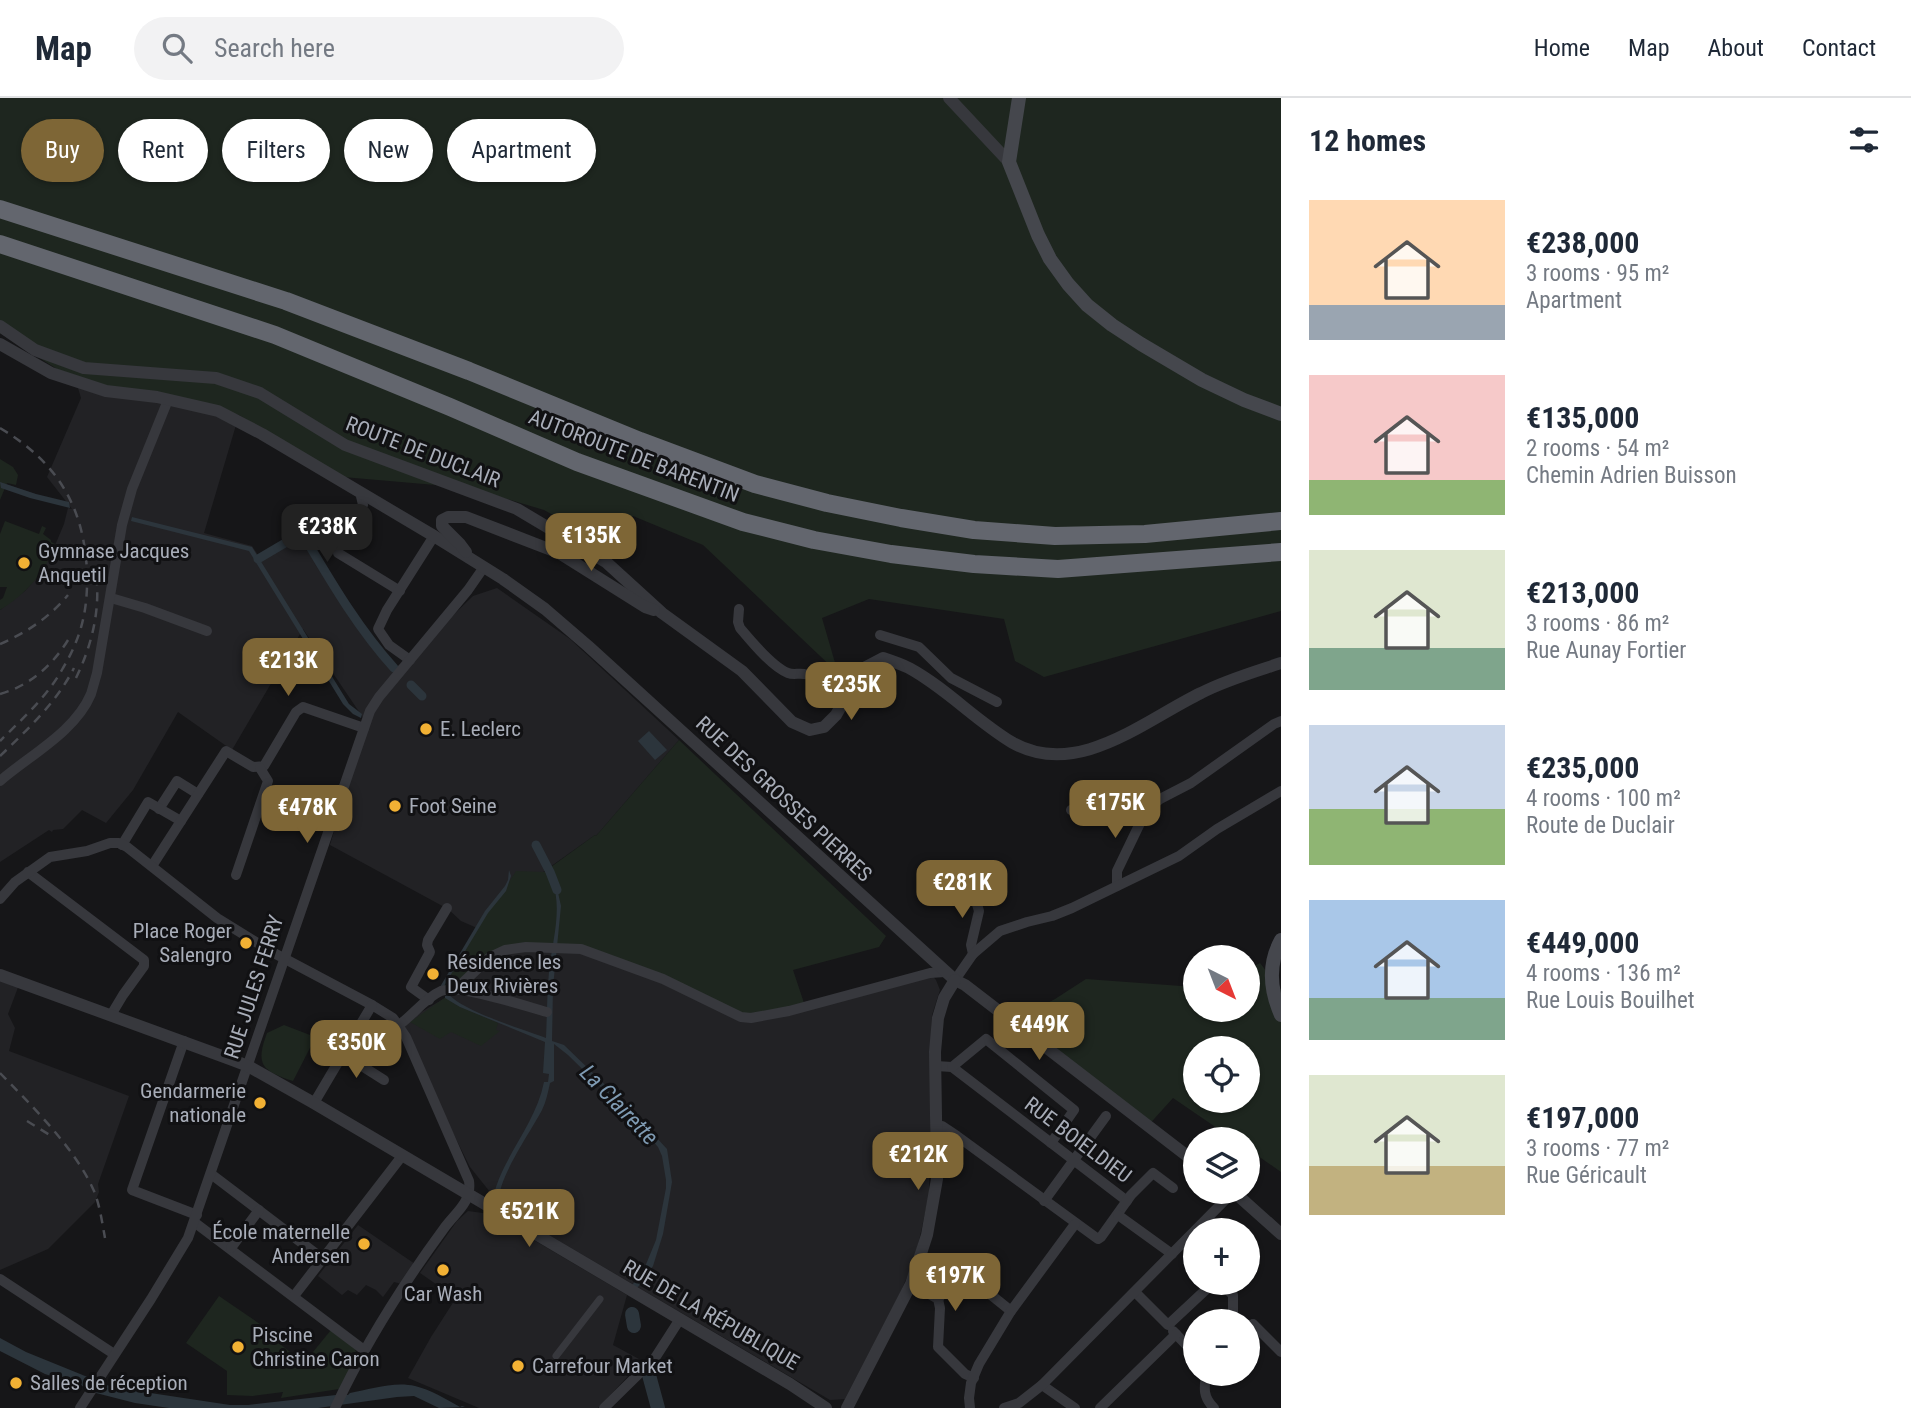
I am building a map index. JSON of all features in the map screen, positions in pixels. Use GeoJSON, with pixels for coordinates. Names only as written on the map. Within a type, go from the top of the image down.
{"type":"FeatureCollection","features":[{"type":"Feature","properties":{"kind":"highway","name":"AUTOROUTE DE BARENTIN"},"geometry":{"type":"LineString","coordinates":[[0,209],[286,300],[640,441],[755,484],[827,503],[974,530],[1055,537],[1145,534],[1281,521]]}},
{"type":"Feature","properties":{"kind":"highway","name":"AUTOROUTE DE BARENTIN"},"geometry":{"type":"LineString","coordinates":[[0,244],[275,335],[577,462],[743,522],[814,540],[960,563],[1058,569],[1281,553]]}},
{"type":"Feature","properties":{"kind":"main road"},"geometry":{"type":"LineString","coordinates":[[1019,98],[1009,162],[1038,235],[1050,259],[1068,284],[1112,325],[1202,380],[1281,414]]}},
{"type":"Feature","properties":{"kind":"main road"},"geometry":{"type":"LineString","coordinates":[[1281,940],[1274,953],[1271,974],[1281,1015]]}},
{"type":"Feature","properties":{"kind":"street"},"geometry":{"type":"LineString","coordinates":[[949,98],[1009,162]]}},
{"type":"Feature","properties":{"kind":"street","name":"ROUTE DE DUCLAIR"},"geometry":{"type":"LineString","coordinates":[[0,326],[35,350],[84,368],[216,378],[260,393],[345,445],[517,509],[606,562],[662,613],[742,671],[792,722],[810,730],[824,727],[836,715],[847,696]]}},
{"type":"Feature","properties":{"kind":"street","name":"RUE DES GROSSES PIERRES"},"geometry":{"type":"LineString","coordinates":[[0,344],[51,373],[106,390],[218,411],[262,434],[484,567],[545,609],[588,646],[950,976],[1183,1153]]}},
{"type":"Feature","properties":{"kind":"street"},"geometry":{"type":"LineString","coordinates":[[0,781],[61,732],[90,696],[97,673],[122,525],[132,489],[168,400]]}},
{"type":"Feature","properties":{"kind":"street"},"geometry":{"type":"LineString","coordinates":[[360,492],[363,505],[337,548],[338,553],[400,590]]}},
{"type":"Feature","properties":{"kind":"street"},"geometry":{"type":"LineString","coordinates":[[470,558],[442,526],[442,520],[448,517],[466,517],[559,553],[645,607],[662,613]]}},
{"type":"Feature","properties":{"kind":"street"},"geometry":{"type":"LineString","coordinates":[[410,660],[389,645],[379,629],[387,610],[435,536]]}},
{"type":"Feature","properties":{"kind":"street","name":"RUE JULES FERRY"},"geometry":{"type":"LineString","coordinates":[[80,1408],[179,1254],[195,1218],[368,716],[374,704],[484,567]]}},
{"type":"Feature","properties":{"kind":"street"},"geometry":{"type":"LineString","coordinates":[[111,598],[206,631]]}},
{"type":"Feature","properties":{"kind":"street"},"geometry":{"type":"LineString","coordinates":[[739,609],[740,628],[787,673],[808,674],[847,696],[862,669],[883,659],[908,667],[1014,743],[1040,752],[1060,754],[1099,747],[1201,692],[1281,663]]}},
{"type":"Feature","properties":{"kind":"street"},"geometry":{"type":"LineString","coordinates":[[880,635],[919,646],[951,678],[998,702]]}},
{"type":"Feature","properties":{"kind":"street"},"geometry":{"type":"LineString","coordinates":[[941,690],[951,678]]}},
{"type":"Feature","properties":{"kind":"street"},"geometry":{"type":"LineString","coordinates":[[152,866],[226,751],[253,767],[260,768],[268,762],[300,708],[364,728]]}},
{"type":"Feature","properties":{"kind":"street"},"geometry":{"type":"LineString","coordinates":[[1117,886],[1117,871],[1150,807],[1191,783],[1281,721]]}},
{"type":"Feature","properties":{"kind":"street"},"geometry":{"type":"LineString","coordinates":[[236,875],[268,781],[260,768]]}},
{"type":"Feature","properties":{"kind":"street"},"geometry":{"type":"LineString","coordinates":[[159,809],[177,781],[198,794]]}},
{"type":"Feature","properties":{"kind":"street"},"geometry":{"type":"LineString","coordinates":[[847,1408],[911,1284],[927,1235],[935,1195],[937,1165],[935,1052],[938,1018],[950,976],[1000,932],[1015,925],[1052,916],[1179,856],[1281,790]]}},
{"type":"Feature","properties":{"kind":"street"},"geometry":{"type":"LineString","coordinates":[[122,845],[148,802],[181,821]]}},
{"type":"Feature","properties":{"kind":"street"},"geometry":{"type":"LineString","coordinates":[[1071,810],[1084,805],[1150,807]]}},
{"type":"Feature","properties":{"kind":"street"},"geometry":{"type":"LineString","coordinates":[[0,900],[16,882],[54,855],[75,854],[110,843],[122,845],[217,918],[372,1005],[393,1018],[399,1026],[417,1060],[469,1181],[469,1195],[364,1350],[335,1408]]}},
{"type":"Feature","properties":{"kind":"street"},"geometry":{"type":"LineString","coordinates":[[28,872],[144,960],[144,966],[111,1015]]}},
{"type":"Feature","properties":{"kind":"street"},"geometry":{"type":"LineString","coordinates":[[951,873],[967,883],[979,911],[971,945],[973,954]]}},
{"type":"Feature","properties":{"kind":"street"},"geometry":{"type":"LineString","coordinates":[[429,1000],[411,986],[430,952],[428,940],[447,908]]}},
{"type":"Feature","properties":{"kind":"street"},"geometry":{"type":"LineString","coordinates":[[456,989],[490,957],[505,950],[526,947],[581,949],[663,979],[741,1017],[751,1018],[789,1011],[930,973],[950,976]]}},
{"type":"Feature","properties":{"kind":"street","name":"RUE DE LA RÉPUBLIQUE"},"geometry":{"type":"LineString","coordinates":[[0,975],[248,1066],[790,1384],[825,1408]]}},
{"type":"Feature","properties":{"kind":"street"},"geometry":{"type":"LineString","coordinates":[[399,1026],[442,991],[456,989],[547,1012]]}},
{"type":"Feature","properties":{"kind":"street"},"geometry":{"type":"LineString","coordinates":[[314,1103],[372,1005]]}},
{"type":"Feature","properties":{"kind":"street"},"geometry":{"type":"LineString","coordinates":[[936,1066],[952,1067],[986,1039],[1074,1110],[1051,1143]]}},
{"type":"Feature","properties":{"kind":"street"},"geometry":{"type":"LineString","coordinates":[[184,1041],[132,1190],[195,1218],[364,1350]]}},
{"type":"Feature","properties":{"kind":"street"},"geometry":{"type":"LineString","coordinates":[[343,1054],[384,1080]]}},
{"type":"Feature","properties":{"kind":"street","name":"RUE BOIELDIEU"},"geometry":{"type":"LineString","coordinates":[[952,1067],[1127,1201]]}},
{"type":"Feature","properties":{"kind":"street"},"geometry":{"type":"LineString","coordinates":[[1044,1200],[1106,1116]]}},
{"type":"Feature","properties":{"kind":"street"},"geometry":{"type":"LineString","coordinates":[[937,1127],[942,1126],[957,1136],[1098,1239],[1153,1172],[1173,1188]]}},
{"type":"Feature","properties":{"kind":"street"},"geometry":{"type":"LineString","coordinates":[[294,1296],[402,1156]]}},
{"type":"Feature","properties":{"kind":"street"},"geometry":{"type":"LineString","coordinates":[[211,1174],[323,1259]]}},
{"type":"Feature","properties":{"kind":"street"},"geometry":{"type":"LineString","coordinates":[[1004,1408],[1019,1403],[1042,1385],[1222,1204]]}},
{"type":"Feature","properties":{"kind":"street"},"geometry":{"type":"LineString","coordinates":[[1247,1204],[1281,1234]]}},
{"type":"Feature","properties":{"kind":"street"},"geometry":{"type":"LineString","coordinates":[[231,1248],[259,1210]]}},
{"type":"Feature","properties":{"kind":"street"},"geometry":{"type":"LineString","coordinates":[[1118,1215],[1172,1254]]}},
{"type":"Feature","properties":{"kind":"street"},"geometry":{"type":"LineString","coordinates":[[970,1408],[969,1398],[979,1364],[1012,1311],[1075,1224]]}},
{"type":"Feature","properties":{"kind":"street"},"geometry":{"type":"LineString","coordinates":[[938,1299],[961,1273],[1012,1311]]}},
{"type":"Feature","properties":{"kind":"street"},"geometry":{"type":"LineString","coordinates":[[0,1279],[114,1354]]}},
{"type":"Feature","properties":{"kind":"street"},"geometry":{"type":"LineString","coordinates":[[911,1284],[938,1299],[938,1347],[965,1374],[974,1378]]}},
{"type":"Feature","properties":{"kind":"street"},"geometry":{"type":"LineString","coordinates":[[1135,1292],[1183,1341]]}},
{"type":"Feature","properties":{"kind":"street"},"geometry":{"type":"LineString","coordinates":[[1168,1325],[1200,1295]]}},
{"type":"Feature","properties":{"kind":"street"},"geometry":{"type":"LineString","coordinates":[[556,1356],[600,1299]]}},
{"type":"Feature","properties":{"kind":"street"},"geometry":{"type":"LineString","coordinates":[[604,1408],[655,1358],[680,1319]]}},
{"type":"Feature","properties":{"kind":"street"},"geometry":{"type":"LineString","coordinates":[[1260,1331],[1281,1352]]}},
{"type":"Feature","properties":{"kind":"street"},"geometry":{"type":"LineString","coordinates":[[1100,1408],[1176,1334]]}},
{"type":"Feature","properties":{"kind":"street"},"geometry":{"type":"LineString","coordinates":[[1042,1385],[1075,1408]]}},
{"type":"Feature","properties":{"kind":"street"},"geometry":{"type":"LineString","coordinates":[[1205,1386],[1204,1393],[1214,1408]]}},
{"type":"Feature","properties":{"kind":"shaded area"},"geometry":{"type":"Polygon","coordinates":[[[0,98],[1281,98],[1281,611],[1044,677],[1015,661],[1004,619],[869,599],[822,618],[838,673],[703,545],[633,516],[606,545],[544,510],[470,488],[343,477],[239,415],[76,381],[0,333],[0,98]]]}},
{"type":"Feature","properties":{"kind":"shaded area"},"geometry":{"type":"Polygon","coordinates":[[[76,381],[239,415],[204,533],[252,546],[260,558],[302,533],[350,613],[394,668],[408,659],[473,596],[497,588],[570,639],[679,740],[596,836],[543,872],[501,895],[477,928],[461,921],[448,909],[330,845],[366,722],[303,629],[232,750],[178,712],[133,790],[106,823],[82,810],[63,829],[52,832],[49,830],[0,862],[0,610],[25,591],[39,575],[53,550],[68,508],[72,509],[47,477],[81,398],[76,381]]]}},
{"type":"Feature","properties":{"kind":"shaded area"},"geometry":{"type":"Polygon","coordinates":[[[0,459],[13,467],[18,475],[16,485],[7,483],[0,500],[0,459]]]}},
{"type":"Feature","properties":{"kind":"shaded area","name":"Gymnase Jacques Anquetil"},"geometry":{"type":"Polygon","coordinates":[[[5,521],[39,534],[42,526],[46,528],[43,534],[55,544],[34,582],[0,610],[0,600],[7,587],[0,587],[0,534],[5,521]]]}},
{"type":"Feature","properties":{"kind":"shaded area"},"geometry":{"type":"Polygon","coordinates":[[[679,740],[886,936],[879,947],[793,970],[805,1006],[751,1018],[581,949],[505,950],[456,989],[443,986],[487,911],[516,871],[544,872],[596,836],[679,740]]]}},
{"type":"Feature","properties":{"kind":"shaded area"},"geometry":{"type":"Polygon","coordinates":[[[581,949],[741,1017],[930,973],[936,980],[940,990],[932,1015],[929,1194],[921,1232],[914,1261],[901,1291],[845,1399],[830,1400],[508,1211],[470,1167],[399,1025],[445,998],[505,950],[581,949]]]}},
{"type":"Feature","properties":{"kind":"shaded area"},"geometry":{"type":"Polygon","coordinates":[[[1260,963],[1281,990],[1281,1172],[1260,1157],[1260,1127],[1215,1127],[1195,1113],[1260,1113],[1260,1036],[1183,1036],[1183,1105],[1173,1098],[1145,1129],[1017,1019],[1086,979],[1183,986],[1183,1022],[1260,1022],[1260,963]]]}},
{"type":"Feature","properties":{"kind":"shaded area"},"geometry":{"type":"Polygon","coordinates":[[[0,975],[20,982],[8,1014],[15,1028],[9,1051],[129,1096],[98,1184],[99,1192],[95,1202],[48,1249],[0,1270],[0,975]]]}},
{"type":"Feature","properties":{"kind":"shaded area"},"geometry":{"type":"Polygon","coordinates":[[[446,997],[456,1005],[498,1023],[496,1030],[500,1031],[481,1046],[451,1032],[440,1039],[410,1022],[446,997]]]}},
{"type":"Feature","properties":{"kind":"shaded area"},"geometry":{"type":"Polygon","coordinates":[[[284,1025],[310,1035],[312,1044],[293,1081],[268,1070],[262,1060],[267,1033],[284,1025]]]}},
{"type":"Feature","properties":{"kind":"shaded area"},"geometry":{"type":"Polygon","coordinates":[[[468,1211],[490,1214],[627,1295],[613,1345],[639,1359],[630,1374],[598,1408],[479,1408],[408,1378],[456,1298],[420,1273],[457,1221],[468,1211]]]}},
{"type":"Feature","properties":{"kind":"shaded area","name":"École maternelle Andersen"},"geometry":{"type":"Polygon","coordinates":[[[358,1225],[415,1264],[402,1284],[394,1282],[383,1297],[366,1285],[357,1295],[348,1290],[342,1295],[318,1276],[358,1225]]]}},
{"type":"Feature","properties":{"kind":"shaded area","name":"Piscine Christine Caron"},"geometry":{"type":"Polygon","coordinates":[[[219,1296],[282,1339],[280,1344],[304,1363],[331,1330],[355,1349],[357,1356],[339,1389],[281,1398],[283,1392],[253,1396],[227,1395],[227,1371],[186,1343],[219,1296]]]}},
{"type":"Feature","properties":{"kind":"water"},"geometry":{"type":"Polygon","coordinates":[[[0,482],[69,502],[70,508],[1,488],[0,482]]]}},
{"type":"Feature","properties":{"kind":"water"},"geometry":{"type":"Polygon","coordinates":[[[132,517],[252,547],[349,704],[362,714],[361,718],[343,704],[249,551],[131,521],[132,517]]]}},
{"type":"Feature","properties":{"kind":"water"},"geometry":{"type":"Polygon","coordinates":[[[649,731],[667,750],[655,760],[638,741],[649,731]]]}},
{"type":"Feature","properties":{"kind":"water"},"geometry":{"type":"Polygon","coordinates":[[[509,870],[511,876],[506,891],[488,913],[444,986],[440,987],[485,911],[505,886],[509,870]]]}},
{"type":"Feature","properties":{"kind":"water"},"geometry":{"type":"Polygon","coordinates":[[[555,879],[561,906],[553,987],[552,1041],[564,1045],[667,1149],[672,1182],[663,1234],[653,1266],[637,1288],[632,1285],[642,1274],[656,1240],[666,1188],[662,1156],[658,1147],[615,1101],[554,1044],[554,1081],[550,1083],[542,1110],[507,1172],[499,1197],[499,1207],[492,1203],[502,1172],[533,1114],[544,1082],[548,1082],[549,1074],[543,1073],[545,1042],[460,1007],[445,998],[449,995],[481,1014],[546,1038],[549,972],[557,914],[552,880],[555,879]]]}},
{"type":"Feature","properties":{"kind":"water"},"geometry":{"type":"Polygon","coordinates":[[[0,1338],[26,1352],[90,1378],[85,1387],[45,1374],[0,1351],[0,1338]]]}},
{"type":"Feature","properties":{"kind":"water"},"geometry":{"type":"Polygon","coordinates":[[[102,1384],[230,1405],[248,1405],[348,1395],[399,1384],[427,1390],[465,1407],[439,1408],[414,1396],[318,1408],[169,1408],[96,1393],[102,1384]]]}},
{"type":"Feature","properties":{"kind":"waterway"},"geometry":{"type":"LineString","coordinates":[[258,559],[302,533],[356,620],[394,668]]}},
{"type":"Feature","properties":{"kind":"waterway"},"geometry":{"type":"LineString","coordinates":[[411,685],[422,696]]}},
{"type":"Feature","properties":{"kind":"waterway"},"geometry":{"type":"LineString","coordinates":[[536,845],[557,890]]}},
{"type":"Feature","properties":{"kind":"waterway","name":"La Clairette"},"geometry":{"type":"LineString","coordinates":[[632,1314],[634,1326]]}},
{"type":"Feature","properties":{"kind":"waterway","name":"La Clairette"},"geometry":{"type":"LineString","coordinates":[[649,1375],[658,1408]]}},
{"type":"Feature","properties":{"kind":"railway"},"geometry":{"type":"LineString","coordinates":[[0,428],[37,456],[64,488],[80,526],[87,572],[85,610],[75,645],[57,679],[0,741]]}},
{"type":"Feature","properties":{"kind":"railway"},"geometry":{"type":"LineString","coordinates":[[76,678],[92,632],[97,609],[97,584]]}},
{"type":"Feature","properties":{"kind":"railway"},"geometry":{"type":"LineString","coordinates":[[0,644],[37,624],[68,595]]}},
{"type":"Feature","properties":{"kind":"railway"},"geometry":{"type":"LineString","coordinates":[[0,694],[22,685],[42,672],[58,655],[71,635]]}},
{"type":"Feature","properties":{"kind":"railway"},"geometry":{"type":"LineString","coordinates":[[0,756],[50,704],[74,668]]}},
{"type":"Feature","properties":{"kind":"railway"},"geometry":{"type":"LineString","coordinates":[[0,1073],[52,1128],[76,1159],[94,1191],[105,1238]]}},
{"type":"Feature","properties":{"kind":"railway"},"geometry":{"type":"LineString","coordinates":[[27,1121],[53,1137]]}},
{"type":"Feature","properties":{"kind":"place","name":"Gymnase Jacques Anquetil"},"geometry":{"type":"Point","coordinates":[24,563]}},
{"type":"Feature","properties":{"kind":"place","name":"E. Leclerc"},"geometry":{"type":"Point","coordinates":[426,729]}},
{"type":"Feature","properties":{"kind":"place","name":"Foot Seine"},"geometry":{"type":"Point","coordinates":[395,806]}},
{"type":"Feature","properties":{"kind":"place","name":"Place Roger Salengro"},"geometry":{"type":"Point","coordinates":[246,943]}},
{"type":"Feature","properties":{"kind":"place","name":"Résidence les Deux Rivières"},"geometry":{"type":"Point","coordinates":[433,974]}},
{"type":"Feature","properties":{"kind":"place","name":"Gendarmerie nationale"},"geometry":{"type":"Point","coordinates":[260,1103]}},
{"type":"Feature","properties":{"kind":"place","name":"École maternelle Andersen"},"geometry":{"type":"Point","coordinates":[364,1244]}},
{"type":"Feature","properties":{"kind":"place","name":"Car Wash"},"geometry":{"type":"Point","coordinates":[443,1270]}},
{"type":"Feature","properties":{"kind":"place","name":"Piscine Christine Caron"},"geometry":{"type":"Point","coordinates":[238,1347]}},
{"type":"Feature","properties":{"kind":"place","name":"Carrefour Market"},"geometry":{"type":"Point","coordinates":[518,1366]}},
{"type":"Feature","properties":{"kind":"place","name":"Salles de réception"},"geometry":{"type":"Point","coordinates":[16,1383]}}]}
